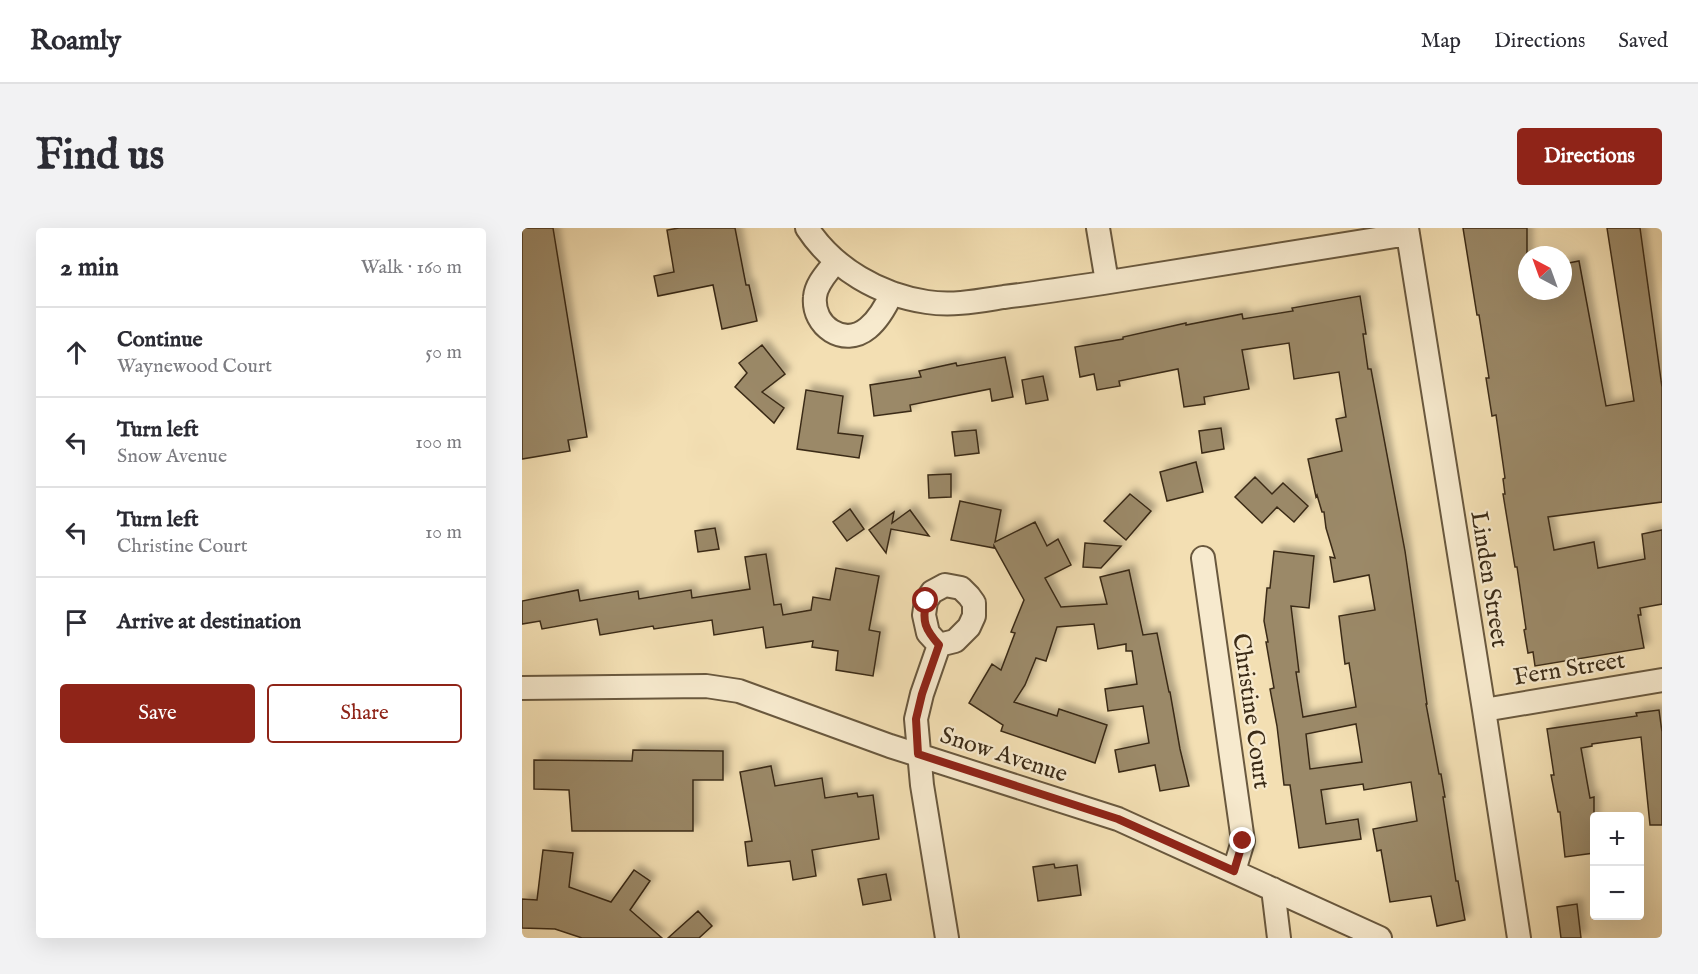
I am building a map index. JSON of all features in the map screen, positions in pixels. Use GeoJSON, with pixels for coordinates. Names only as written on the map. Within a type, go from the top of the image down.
{"type":"FeatureCollection","features":[{"type":"Feature","properties":{"kind":"street"},"geometry":{"type":"LineString","coordinates":[[807,228],[836,261],[863,280],[892,293],[928,303],[956,304],[1107,282],[1407,231]]}},
{"type":"Feature","properties":{"kind":"street"},"geometry":{"type":"LineString","coordinates":[[1098,228],[1107,282]]}},
{"type":"Feature","properties":{"kind":"street","name":"Linden Street"},"geometry":{"type":"LineString","coordinates":[[1407,231],[1519,938]]}},
{"type":"Feature","properties":{"kind":"street"},"geometry":{"type":"LineString","coordinates":[[836,261],[819,285],[815,296],[816,310],[821,322],[829,330],[841,336],[853,335],[867,329],[878,317],[892,293]]}},
{"type":"Feature","properties":{"kind":"street","name":"Christine Court"},"geometry":{"type":"LineString","coordinates":[[1203,558],[1243,841],[1234,871]]}},
{"type":"Feature","properties":{"kind":"street"},"geometry":{"type":"LineString","coordinates":[[939,645],[916,719],[918,754],[947,938]]}},
{"type":"Feature","properties":{"kind":"street","name":"Fern Street"},"geometry":{"type":"LineString","coordinates":[[1484,710],[1662,680]]}},
{"type":"Feature","properties":{"kind":"street","name":"Snow Avenue"},"geometry":{"type":"LineString","coordinates":[[522,688],[706,686],[739,691],[918,754],[1118,819],[1380,938]]}},
{"type":"Feature","properties":{"kind":"street"},"geometry":{"type":"LineString","coordinates":[[1273,889],[1279,938]]}},
{"type":"Feature","properties":{"kind":"building"},"geometry":{"type":"Polygon","coordinates":[[[522,228],[553,228],[587,437],[568,440],[570,451],[522,459],[522,228]]]}},
{"type":"Feature","properties":{"kind":"building"},"geometry":{"type":"Polygon","coordinates":[[[735,228],[746,285],[749,285],[757,321],[722,329],[713,285],[658,296],[654,276],[674,272],[667,230],[735,228]]]}},
{"type":"Feature","properties":{"kind":"building"},"geometry":{"type":"Polygon","coordinates":[[[1463,228],[1527,228],[1527,246],[1518,246],[1518,300],[1572,300],[1572,262],[1579,261],[1606,406],[1634,401],[1607,228],[1640,228],[1662,387],[1662,502],[1548,517],[1554,550],[1594,542],[1598,568],[1645,559],[1642,534],[1662,530],[1662,604],[1640,608],[1641,615],[1638,615],[1644,648],[1535,666],[1533,652],[1528,653],[1517,567],[1515,567],[1503,494],[1505,494],[1503,479],[1505,478],[1496,415],[1492,416],[1486,378],[1489,378],[1479,315],[1477,315],[1463,228]]]}},
{"type":"Feature","properties":{"kind":"building"},"geometry":{"type":"Polygon","coordinates":[[[1360,296],[1366,334],[1363,334],[1368,369],[1371,369],[1405,551],[1426,704],[1439,774],[1441,774],[1456,881],[1458,881],[1465,920],[1437,926],[1431,896],[1390,902],[1381,850],[1377,851],[1373,829],[1417,821],[1411,782],[1364,790],[1363,784],[1321,790],[1326,824],[1358,819],[1361,839],[1299,848],[1290,785],[1284,785],[1270,689],[1274,688],[1264,621],[1274,551],[1314,556],[1309,608],[1291,606],[1299,672],[1296,672],[1303,717],[1356,707],[1349,663],[1345,664],[1339,616],[1375,610],[1369,575],[1334,582],[1330,557],[1335,558],[1324,512],[1322,512],[1317,495],[1316,497],[1308,459],[1342,451],[1336,419],[1346,417],[1339,372],[1294,379],[1289,343],[1242,350],[1249,389],[1204,397],[1205,404],[1184,407],[1178,369],[1119,381],[1120,386],[1097,390],[1094,374],[1080,377],[1075,347],[1123,339],[1123,337],[1186,323],[1186,325],[1242,314],[1243,319],[1293,311],[1292,308],[1360,296]],[[1356,724],[1306,734],[1310,769],[1362,762],[1356,724]]]}},
{"type":"Feature","properties":{"kind":"building"},"geometry":{"type":"Polygon","coordinates":[[[762,345],[785,374],[762,392],[784,408],[774,423],[735,387],[747,373],[739,363],[762,345]]]}},
{"type":"Feature","properties":{"kind":"building"},"geometry":{"type":"Polygon","coordinates":[[[1005,357],[1013,397],[992,401],[990,389],[910,405],[911,411],[874,416],[870,385],[921,377],[919,371],[956,363],[957,366],[1005,357]]]}},
{"type":"Feature","properties":{"kind":"building"},"geometry":{"type":"Polygon","coordinates":[[[1043,376],[1048,400],[1026,404],[1022,380],[1043,376]]]}},
{"type":"Feature","properties":{"kind":"building"},"geometry":{"type":"Polygon","coordinates":[[[806,390],[843,396],[838,433],[863,436],[859,458],[797,449],[806,390]]]}},
{"type":"Feature","properties":{"kind":"building"},"geometry":{"type":"Polygon","coordinates":[[[1221,428],[1224,449],[1202,453],[1199,431],[1221,428]]]}},
{"type":"Feature","properties":{"kind":"building"},"geometry":{"type":"Polygon","coordinates":[[[976,430],[979,453],[955,456],[952,432],[976,430]]]}},
{"type":"Feature","properties":{"kind":"building"},"geometry":{"type":"Polygon","coordinates":[[[1196,462],[1203,492],[1167,501],[1160,472],[1196,462]]]}},
{"type":"Feature","properties":{"kind":"building"},"geometry":{"type":"Polygon","coordinates":[[[951,474],[951,497],[929,498],[928,475],[951,474]]]}},
{"type":"Feature","properties":{"kind":"building"},"geometry":{"type":"Polygon","coordinates":[[[1255,477],[1272,494],[1283,483],[1308,506],[1294,522],[1277,507],[1262,523],[1235,497],[1255,477]]]}},
{"type":"Feature","properties":{"kind":"building"},"geometry":{"type":"Polygon","coordinates":[[[1130,494],[1151,511],[1126,540],[1104,521],[1130,494]]]}},
{"type":"Feature","properties":{"kind":"building"},"geometry":{"type":"Polygon","coordinates":[[[960,501],[1001,510],[995,542],[1035,522],[1047,546],[1058,539],[1071,565],[1045,578],[1061,607],[1107,604],[1100,577],[1129,570],[1143,635],[1157,633],[1189,786],[1160,791],[1155,765],[1119,772],[1115,750],[1149,743],[1143,706],[1108,711],[1105,689],[1137,684],[1132,651],[1126,651],[1126,644],[1098,649],[1094,624],[1057,627],[1046,661],[1036,658],[1025,685],[1014,702],[1057,716],[1059,709],[1107,725],[1095,763],[1001,731],[1003,725],[969,703],[992,664],[1001,670],[1015,633],[1011,632],[1024,600],[994,546],[994,548],[951,540],[960,501]]]}},
{"type":"Feature","properties":{"kind":"building"},"geometry":{"type":"Polygon","coordinates":[[[850,509],[864,529],[847,541],[833,522],[850,509]]]}},
{"type":"Feature","properties":{"kind":"building"},"geometry":{"type":"Polygon","coordinates":[[[910,510],[929,536],[891,529],[886,553],[869,530],[894,512],[892,523],[910,510]]]}},
{"type":"Feature","properties":{"kind":"building"},"geometry":{"type":"Polygon","coordinates":[[[715,528],[719,549],[698,552],[695,531],[715,528]]]}},
{"type":"Feature","properties":{"kind":"building"},"geometry":{"type":"Polygon","coordinates":[[[1085,543],[1121,546],[1101,568],[1083,567],[1085,543]]]}},
{"type":"Feature","properties":{"kind":"building"},"geometry":{"type":"Polygon","coordinates":[[[766,554],[774,605],[781,604],[783,615],[811,610],[813,597],[830,600],[836,568],[879,576],[869,630],[880,632],[873,676],[836,670],[838,651],[812,647],[813,641],[766,648],[763,627],[714,635],[712,620],[654,629],[653,626],[600,635],[597,619],[542,629],[540,621],[522,624],[522,601],[578,590],[580,601],[638,591],[639,599],[691,590],[692,598],[750,589],[745,557],[766,554]]]}},
{"type":"Feature","properties":{"kind":"building"},"geometry":{"type":"Polygon","coordinates":[[[1659,710],[1662,732],[1662,825],[1650,825],[1641,737],[1592,744],[1592,746],[1581,748],[1590,798],[1594,797],[1594,812],[1590,812],[1590,854],[1565,857],[1560,812],[1558,812],[1551,775],[1554,775],[1547,729],[1637,716],[1636,713],[1659,710]]]}},
{"type":"Feature","properties":{"kind":"building"},"geometry":{"type":"Polygon","coordinates":[[[633,750],[723,751],[723,780],[693,780],[693,831],[572,831],[569,790],[534,789],[534,760],[632,761],[633,750]]]}},
{"type":"Feature","properties":{"kind":"building"},"geometry":{"type":"Polygon","coordinates":[[[771,766],[775,786],[822,778],[825,798],[857,793],[858,797],[873,795],[879,839],[812,850],[816,876],[793,880],[790,861],[748,866],[745,842],[752,841],[740,772],[771,766]]]}},
{"type":"Feature","properties":{"kind":"building"},"geometry":{"type":"Polygon","coordinates":[[[543,850],[573,853],[569,887],[611,902],[634,870],[650,881],[630,910],[662,938],[582,938],[555,929],[522,928],[522,899],[537,900],[543,850]]]}},
{"type":"Feature","properties":{"kind":"building"},"geometry":{"type":"Polygon","coordinates":[[[1054,864],[1055,868],[1077,865],[1081,895],[1038,901],[1033,867],[1054,864]]]}},
{"type":"Feature","properties":{"kind":"building"},"geometry":{"type":"Polygon","coordinates":[[[886,874],[891,900],[863,905],[858,879],[886,874]]]}},
{"type":"Feature","properties":{"kind":"building"},"geometry":{"type":"Polygon","coordinates":[[[1577,904],[1581,938],[1561,938],[1557,907],[1577,904]]]}},
{"type":"Feature","properties":{"kind":"building"},"geometry":{"type":"Polygon","coordinates":[[[698,911],[712,926],[699,938],[668,938],[698,911]]]}},
{"type":"Feature","properties":{"kind":"route"},"geometry":{"type":"LineString","coordinates":[[926,601],[924,615],[928,633],[939,645],[916,719],[918,754],[1118,819],[1234,871],[1243,841]]}}]}
